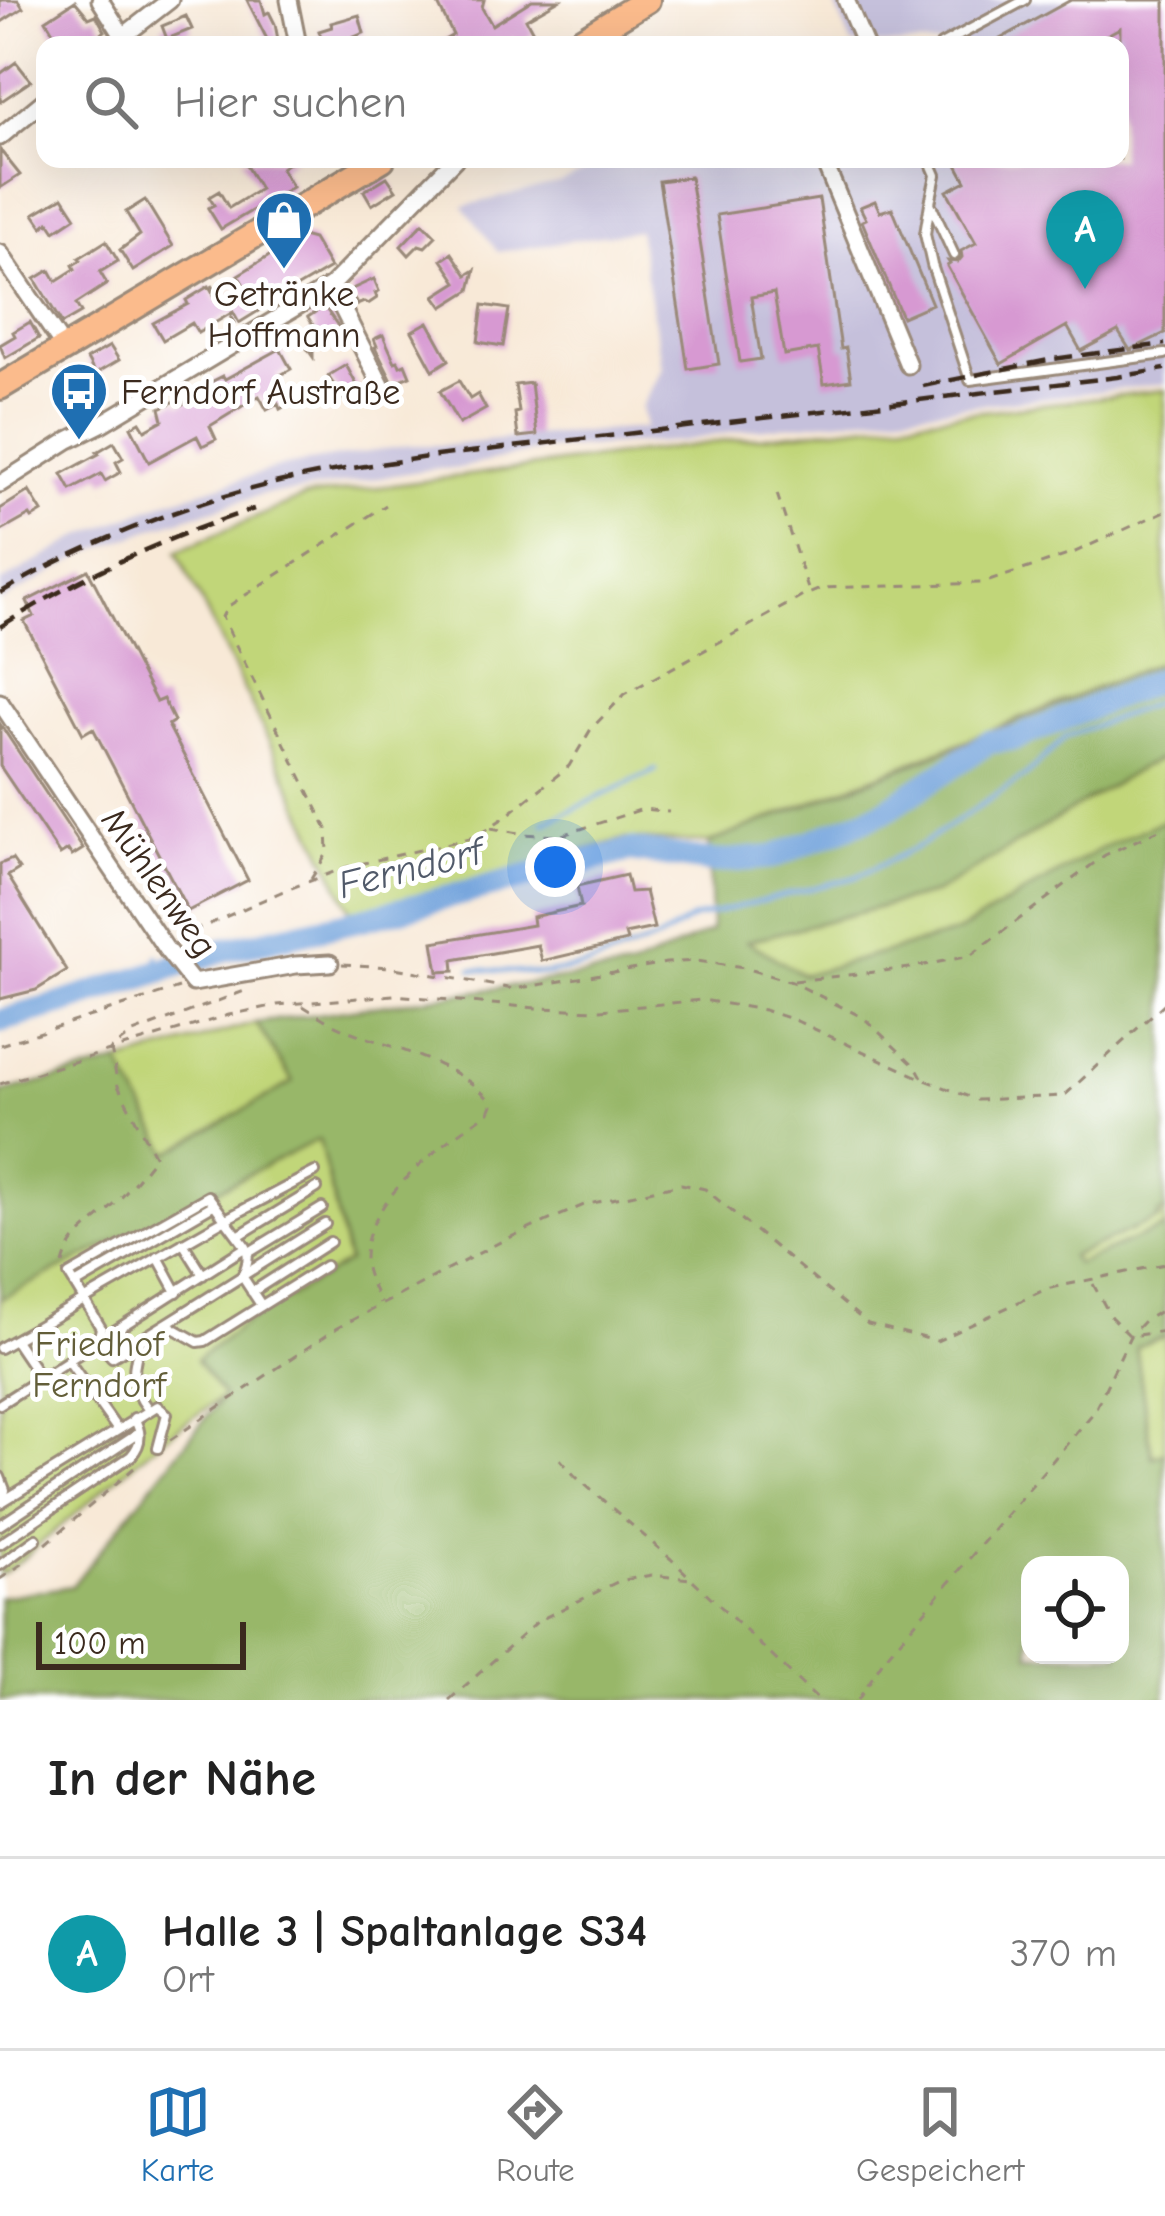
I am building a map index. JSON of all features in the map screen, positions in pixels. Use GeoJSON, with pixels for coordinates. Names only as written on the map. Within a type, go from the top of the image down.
{"type":"FeatureCollection","features":[{"type":"Feature","properties":{"kind":"main road"},"geometry":{"type":"LineString","coordinates":[[588,36],[647,0]]}},
{"type":"Feature","properties":{"kind":"main road"},"geometry":{"type":"LineString","coordinates":[[0,387],[201,268],[349,168]]}},
{"type":"Feature","properties":{"kind":"street"},"geometry":{"type":"LineString","coordinates":[[100,0],[115,36]]}},
{"type":"Feature","properties":{"kind":"street"},"geometry":{"type":"LineString","coordinates":[[123,36],[170,0]]}},
{"type":"Feature","properties":{"kind":"street"},"geometry":{"type":"LineString","coordinates":[[290,0],[296,36]]}},
{"type":"Feature","properties":{"kind":"street"},"geometry":{"type":"LineString","coordinates":[[846,0],[861,36]]}},
{"type":"Feature","properties":{"kind":"street"},"geometry":{"type":"LineString","coordinates":[[0,137],[36,107]]}},
{"type":"Feature","properties":{"kind":"street"},"geometry":{"type":"LineString","coordinates":[[0,484],[331,286],[446,168]]}},
{"type":"Feature","properties":{"kind":"street"},"geometry":{"type":"LineString","coordinates":[[828,168],[908,365]]}},
{"type":"Feature","properties":{"kind":"street"},"geometry":{"type":"LineString","coordinates":[[0,253],[65,349]]}},
{"type":"Feature","properties":{"kind":"street"},"geometry":{"type":"LineString","coordinates":[[331,286],[382,387]]}},
{"type":"Feature","properties":{"kind":"street","name":"Mühlenweg"},"geometry":{"type":"LineString","coordinates":[[0,702],[193,983],[296,964],[330,963]]}},
{"type":"Feature","properties":{"kind":"lane"},"geometry":{"type":"LineString","coordinates":[[958,36],[1025,0]]}},
{"type":"Feature","properties":{"kind":"lane"},"geometry":{"type":"LineString","coordinates":[[933,168],[936,175],[926,234],[970,380],[1165,354]]}},
{"type":"Feature","properties":{"kind":"lane"},"geometry":{"type":"LineString","coordinates":[[930,202],[955,255]]}},
{"type":"Feature","properties":{"kind":"lane"},"geometry":{"type":"LineString","coordinates":[[0,1348],[315,1172]]}},
{"type":"Feature","properties":{"kind":"lane"},"geometry":{"type":"LineString","coordinates":[[238,1236],[317,1188]]}},
{"type":"Feature","properties":{"kind":"lane"},"geometry":{"type":"LineString","coordinates":[[98,1340],[101,1328],[69,1275],[208,1196],[247,1250],[242,1276]]}},
{"type":"Feature","properties":{"kind":"lane"},"geometry":{"type":"LineString","coordinates":[[0,1404],[203,1275],[322,1208]]}},
{"type":"Feature","properties":{"kind":"lane"},"geometry":{"type":"LineString","coordinates":[[98,1340],[112,1357],[326,1224]]}},
{"type":"Feature","properties":{"kind":"lane"},"geometry":{"type":"LineString","coordinates":[[252,1292],[330,1242]]}},
{"type":"Feature","properties":{"kind":"lane"},"geometry":{"type":"LineString","coordinates":[[183,1243],[203,1275]]}},
{"type":"Feature","properties":{"kind":"lane"},"geometry":{"type":"LineString","coordinates":[[158,1257],[182,1314]]}},
{"type":"Feature","properties":{"kind":"lane"},"geometry":{"type":"LineString","coordinates":[[166,1324],[198,1342],[205,1341],[325,1266]]}},
{"type":"Feature","properties":{"kind":"lane"},"geometry":{"type":"LineString","coordinates":[[242,1276],[261,1305]]}},
{"type":"Feature","properties":{"kind":"lane"},"geometry":{"type":"LineString","coordinates":[[15,1340],[40,1378]]}},
{"type":"Feature","properties":{"kind":"lane"},"geometry":{"type":"LineString","coordinates":[[141,1340],[132,1369],[133,1384],[148,1409]]}},
{"type":"Feature","properties":{"kind":"lane"},"geometry":{"type":"LineString","coordinates":[[68,1360],[117,1429]]}},
{"type":"Feature","properties":{"kind":"lane"},"geometry":{"type":"LineString","coordinates":[[1,1503],[157,1406],[167,1414],[158,1448]]}},
{"type":"Feature","properties":{"kind":"lane"},"geometry":{"type":"LineString","coordinates":[[0,1544],[131,1456],[140,1432],[134,1418]]}},
{"type":"Feature","properties":{"kind":"lane"},"geometry":{"type":"LineString","coordinates":[[0,1525],[140,1432]]}},
{"type":"Feature","properties":{"kind":"lane"},"geometry":{"type":"LineString","coordinates":[[0,1477],[1,1503]]}},
{"type":"Feature","properties":{"kind":"lane"},"geometry":{"type":"LineString","coordinates":[[0,1565],[36,1539]]}},
{"type":"Feature","properties":{"kind":"path"},"geometry":{"type":"LineString","coordinates":[[201,268],[244,339]]}},
{"type":"Feature","properties":{"kind":"path"},"geometry":{"type":"LineString","coordinates":[[777,494],[809,594]]}},
{"type":"Feature","properties":{"kind":"path"},"geometry":{"type":"LineString","coordinates":[[310,881],[328,851],[327,829],[222,617],[227,607],[386,505]]}},
{"type":"Feature","properties":{"kind":"path"},"geometry":{"type":"LineString","coordinates":[[165,947],[347,867],[475,837],[569,766],[591,729],[625,694],[809,594],[823,588],[983,583],[1071,554],[1165,511]]}},
{"type":"Feature","properties":{"kind":"path"},"geometry":{"type":"LineString","coordinates":[[489,828],[559,836],[643,809],[669,812]]}},
{"type":"Feature","properties":{"kind":"path"},"geometry":{"type":"LineString","coordinates":[[792,982],[970,956],[1105,855],[1165,827]]}},
{"type":"Feature","properties":{"kind":"path"},"geometry":{"type":"LineString","coordinates":[[330,963],[389,967],[514,989],[667,963],[696,961],[744,968],[792,982],[863,1018],[917,1068],[922,1079]]}},
{"type":"Feature","properties":{"kind":"path"},"geometry":{"type":"LineString","coordinates":[[0,1046],[193,983]]}},
{"type":"Feature","properties":{"kind":"path"},"geometry":{"type":"LineString","coordinates":[[112,1049],[133,1033],[254,987]]}},
{"type":"Feature","properties":{"kind":"path"},"geometry":{"type":"LineString","coordinates":[[0,1084],[229,1016],[394,995],[600,1010],[701,1000],[764,1010],[796,1021],[976,1100],[1064,1096],[1165,1003]]}},
{"type":"Feature","properties":{"kind":"path"},"geometry":{"type":"LineString","coordinates":[[298,1004],[341,1028],[437,1064],[470,1083],[492,1105],[408,1174],[370,1232],[365,1258],[381,1305]]}},
{"type":"Feature","properties":{"kind":"path"},"geometry":{"type":"LineString","coordinates":[[62,1262],[81,1232],[111,1208],[155,1157],[118,1086],[112,1049]]}},
{"type":"Feature","properties":{"kind":"path"},"geometry":{"type":"LineString","coordinates":[[0,1579],[158,1448],[337,1328],[504,1240],[584,1205],[681,1184],[705,1189],[868,1324],[937,1341],[1046,1289],[1165,1264]]}},
{"type":"Feature","properties":{"kind":"path"},"geometry":{"type":"LineString","coordinates":[[1091,1280],[1111,1317],[1130,1336]]}},
{"type":"Feature","properties":{"kind":"path"},"geometry":{"type":"LineString","coordinates":[[859,1700],[884,1659],[1094,1412],[1130,1336],[1165,1308]]}},
{"type":"Feature","properties":{"kind":"path"},"geometry":{"type":"LineString","coordinates":[[1130,1336],[1165,1331]]}},
{"type":"Feature","properties":{"kind":"path"},"geometry":{"type":"LineString","coordinates":[[560,1459],[818,1700]]}},
{"type":"Feature","properties":{"kind":"path"},"geometry":{"type":"LineString","coordinates":[[449,1700],[538,1621],[619,1581],[652,1575],[692,1580]]}},
{"type":"Feature","properties":{"kind":"shaded area"},"geometry":{"type":"Polygon","coordinates":[[[833,0],[1165,0],[1165,384],[683,441],[541,450],[455,469],[263,494],[84,555],[0,602],[0,583],[81,536],[167,501],[285,466],[409,445],[645,428],[641,407],[662,368],[638,230],[498,252],[463,206],[560,183],[591,168],[1129,168],[1129,36],[848,36],[833,0]]]}},
{"type":"Feature","properties":{"kind":"green space"},"geometry":{"type":"Polygon","coordinates":[[[1165,390],[1165,660],[709,843],[624,839],[352,913],[177,551],[304,497],[1165,390]]]}},
{"type":"Feature","properties":{"kind":"green space"},"geometry":{"type":"Polygon","coordinates":[[[1165,661],[1165,757],[935,893],[747,941],[803,975],[956,933],[1104,847],[1165,820],[1165,1211],[1158,1214],[1160,1218],[1071,1256],[1076,1264],[1165,1227],[1165,1336],[1136,1347],[1152,1457],[1165,1453],[1165,1700],[0,1700],[0,1597],[72,1586],[223,1396],[196,1360],[245,1323],[348,1262],[319,1139],[0,1299],[0,1093],[119,1063],[169,1153],[293,1082],[256,1023],[630,969],[711,931],[709,843],[1165,661]]]}},
{"type":"Feature","properties":{"kind":"green space"},"geometry":{"type":"Polygon","coordinates":[[[1165,757],[1165,820],[1104,847],[956,933],[803,975],[746,941],[935,893],[1165,757]]]}},
{"type":"Feature","properties":{"kind":"green space"},"geometry":{"type":"Polygon","coordinates":[[[256,1023],[293,1082],[168,1154],[119,1063],[256,1023]]]}},
{"type":"Feature","properties":{"kind":"green space","name":"Friedhof Ferndorf"},"geometry":{"type":"Polygon","coordinates":[[[320,1138],[348,1263],[245,1323],[197,1361],[223,1396],[159,1442],[0,1575],[0,1299],[320,1138]]]}},
{"type":"Feature","properties":{"kind":"green space"},"geometry":{"type":"Polygon","coordinates":[[[1165,1211],[1165,1227],[1075,1265],[1071,1256],[1159,1218],[1165,1211]]]}},
{"type":"Feature","properties":{"kind":"green space"},"geometry":{"type":"Polygon","coordinates":[[[1165,1336],[1165,1453],[1152,1457],[1136,1346],[1165,1336]]]}},
{"type":"Feature","properties":{"kind":"building"},"geometry":{"type":"Polygon","coordinates":[[[0,0],[18,0],[23,8],[0,23],[0,0]]]}},
{"type":"Feature","properties":{"kind":"building"},"geometry":{"type":"Polygon","coordinates":[[[247,0],[261,0],[265,14],[269,12],[277,36],[265,36],[247,0]]]}},
{"type":"Feature","properties":{"kind":"building"},"geometry":{"type":"Polygon","coordinates":[[[436,0],[484,0],[482,8],[492,25],[532,0],[559,0],[526,19],[534,34],[531,36],[453,35],[436,0]]]}},
{"type":"Feature","properties":{"kind":"building"},"geometry":{"type":"Polygon","coordinates":[[[1071,0],[1165,0],[1165,333],[1130,350],[1118,331],[1081,351],[1067,326],[1001,364],[947,266],[948,261],[958,262],[961,251],[976,243],[947,191],[966,181],[959,168],[1129,168],[1129,36],[1120,36],[1120,28],[1105,36],[1005,36],[1071,0]]]}},
{"type":"Feature","properties":{"kind":"building"},"geometry":{"type":"Polygon","coordinates":[[[75,1],[89,18],[96,15],[105,31],[99,36],[56,36],[46,20],[75,1]]]}},
{"type":"Feature","properties":{"kind":"building"},"geometry":{"type":"Polygon","coordinates":[[[359,15],[364,33],[321,36],[319,31],[332,27],[331,23],[359,15]]]}},
{"type":"Feature","properties":{"kind":"building"},"geometry":{"type":"Polygon","coordinates":[[[186,16],[192,29],[166,36],[162,26],[186,16]]]}},
{"type":"Feature","properties":{"kind":"building"},"geometry":{"type":"Polygon","coordinates":[[[16,62],[31,81],[0,102],[0,74],[16,62]]]}},
{"type":"Feature","properties":{"kind":"building"},"geometry":{"type":"Polygon","coordinates":[[[0,150],[20,175],[0,188],[0,150]]]}},
{"type":"Feature","properties":{"kind":"building"},"geometry":{"type":"Polygon","coordinates":[[[247,168],[281,168],[292,187],[221,229],[208,208],[214,205],[209,197],[219,191],[229,208],[260,189],[247,168]]]}},
{"type":"Feature","properties":{"kind":"building"},"geometry":{"type":"Polygon","coordinates":[[[387,177],[396,190],[372,205],[364,191],[387,177]]]}},
{"type":"Feature","properties":{"kind":"building"},"geometry":{"type":"Polygon","coordinates":[[[690,177],[719,364],[688,369],[659,181],[690,177]]]}},
{"type":"Feature","properties":{"kind":"building"},"geometry":{"type":"Polygon","coordinates":[[[63,197],[76,217],[55,231],[49,222],[43,227],[34,214],[63,197]]]}},
{"type":"Feature","properties":{"kind":"building"},"geometry":{"type":"Polygon","coordinates":[[[819,199],[841,349],[846,348],[851,380],[824,384],[818,349],[784,355],[774,293],[751,297],[761,359],[740,362],[717,215],[819,199]]]}},
{"type":"Feature","properties":{"kind":"building"},"geometry":{"type":"Polygon","coordinates":[[[145,200],[173,246],[133,271],[120,250],[140,235],[126,212],[145,200]]]}},
{"type":"Feature","properties":{"kind":"building"},"geometry":{"type":"Polygon","coordinates":[[[875,201],[880,212],[892,208],[932,304],[902,317],[862,221],[866,219],[860,207],[875,201]]]}},
{"type":"Feature","properties":{"kind":"building"},"geometry":{"type":"Polygon","coordinates":[[[423,223],[436,236],[409,255],[401,246],[423,223]]]}},
{"type":"Feature","properties":{"kind":"building"},"geometry":{"type":"Polygon","coordinates":[[[302,236],[313,239],[330,268],[258,306],[260,310],[239,323],[233,312],[198,333],[192,323],[163,340],[153,323],[209,286],[218,302],[245,287],[238,275],[302,236]]]}},
{"type":"Feature","properties":{"kind":"building"},"geometry":{"type":"Polygon","coordinates":[[[106,241],[118,261],[100,272],[107,284],[76,304],[81,313],[62,324],[35,279],[50,270],[56,281],[106,241]]]}},
{"type":"Feature","properties":{"kind":"building"},"geometry":{"type":"Polygon","coordinates":[[[452,253],[467,275],[475,270],[470,290],[443,307],[435,296],[457,282],[442,260],[452,253]]]}},
{"type":"Feature","properties":{"kind":"building"},"geometry":{"type":"Polygon","coordinates":[[[374,279],[377,298],[357,305],[350,290],[374,279]]]}},
{"type":"Feature","properties":{"kind":"building"},"geometry":{"type":"Polygon","coordinates":[[[483,305],[509,309],[503,346],[478,342],[483,305]]]}},
{"type":"Feature","properties":{"kind":"building"},"geometry":{"type":"Polygon","coordinates":[[[324,306],[340,329],[313,350],[313,357],[301,340],[316,330],[308,317],[324,306]]]}},
{"type":"Feature","properties":{"kind":"building"},"geometry":{"type":"Polygon","coordinates":[[[30,322],[39,338],[5,358],[0,345],[30,322]]]}},
{"type":"Feature","properties":{"kind":"building"},"geometry":{"type":"Polygon","coordinates":[[[428,322],[449,360],[433,370],[412,331],[428,322]]]}},
{"type":"Feature","properties":{"kind":"building"},"geometry":{"type":"Polygon","coordinates":[[[383,335],[395,362],[405,364],[410,376],[393,383],[375,347],[374,339],[383,335]]]}},
{"type":"Feature","properties":{"kind":"building"},"geometry":{"type":"Polygon","coordinates":[[[110,346],[119,360],[95,374],[87,359],[110,346]]]}},
{"type":"Feature","properties":{"kind":"building"},"geometry":{"type":"Polygon","coordinates":[[[280,349],[291,369],[277,377],[291,403],[267,410],[259,396],[210,426],[216,439],[202,446],[197,436],[149,462],[131,427],[140,422],[145,430],[163,420],[160,408],[178,400],[181,405],[212,387],[209,383],[280,349]]]}},
{"type":"Feature","properties":{"kind":"building"},"geometry":{"type":"Polygon","coordinates":[[[346,365],[360,391],[344,400],[328,376],[346,365]]]}},
{"type":"Feature","properties":{"kind":"building"},"geometry":{"type":"Polygon","coordinates":[[[459,381],[470,399],[478,394],[486,409],[459,424],[440,391],[459,381]]]}},
{"type":"Feature","properties":{"kind":"building"},"geometry":{"type":"Polygon","coordinates":[[[531,383],[537,435],[518,437],[515,385],[531,383]]]}},
{"type":"Feature","properties":{"kind":"building"},"geometry":{"type":"Polygon","coordinates":[[[114,442],[123,458],[116,462],[121,472],[105,481],[101,474],[71,490],[62,474],[114,442]]]}},
{"type":"Feature","properties":{"kind":"building"},"geometry":{"type":"Polygon","coordinates":[[[29,491],[42,512],[0,532],[0,509],[29,491]]]}},
{"type":"Feature","properties":{"kind":"building"},"geometry":{"type":"Polygon","coordinates":[[[88,570],[156,702],[163,699],[174,721],[168,725],[248,880],[188,911],[93,728],[83,734],[24,621],[34,616],[27,601],[88,570]]]}},
{"type":"Feature","properties":{"kind":"building"},"geometry":{"type":"Polygon","coordinates":[[[0,724],[83,849],[72,856],[68,850],[60,855],[0,766],[0,724]]]}},
{"type":"Feature","properties":{"kind":"building"},"geometry":{"type":"Polygon","coordinates":[[[12,859],[19,869],[8,876],[67,971],[36,990],[0,999],[0,864],[12,859]]]}},
{"type":"Feature","properties":{"kind":"building"},"geometry":{"type":"Polygon","coordinates":[[[626,875],[630,892],[645,891],[654,928],[625,934],[627,941],[542,961],[538,945],[453,960],[454,971],[438,972],[433,942],[533,925],[532,917],[581,906],[577,886],[626,875]]]}},
{"type":"Feature","properties":{"kind":"waterway","name":"Ferndorf"},"geometry":{"type":"LineString","coordinates":[[0,1021],[223,950],[630,850],[715,862],[773,857],[885,811],[989,742],[1017,738],[1165,677]]}},
{"type":"Feature","properties":{"kind":"waterway"},"geometry":{"type":"LineString","coordinates":[[472,969],[545,974],[588,966],[659,939],[691,919],[856,877],[921,845],[1026,775],[1066,737],[1165,699]]}},
{"type":"Feature","properties":{"kind":"waterway"},"geometry":{"type":"LineString","coordinates":[[544,823],[656,770]]}},
{"type":"Feature","properties":{"kind":"waterway"},"geometry":{"type":"LineString","coordinates":[[153,973],[158,956]]}},
{"type":"Feature","properties":{"kind":"railway"},"geometry":{"type":"LineString","coordinates":[[923,386],[1053,359],[1165,344]]}},
{"type":"Feature","properties":{"kind":"railway"},"geometry":{"type":"LineString","coordinates":[[0,593],[75,553],[153,520],[235,493],[317,474],[1165,369]]}},
{"type":"Feature","properties":{"kind":"railway"},"geometry":{"type":"LineString","coordinates":[[0,627],[123,560],[254,509]]}},
{"type":"Feature","properties":{"kind":"place","name":"Getränke Hoffmann"},"geometry":{"type":"Point","coordinates":[284,271]}},
{"type":"Feature","properties":{"kind":"place","name":"Halle 3 | Spaltanlage S34"},"geometry":{"type":"Point","coordinates":[1085,289]}},
{"type":"Feature","properties":{"kind":"place","name":"Ferndorf Austraße"},"geometry":{"type":"Point","coordinates":[79,442]}}]}
